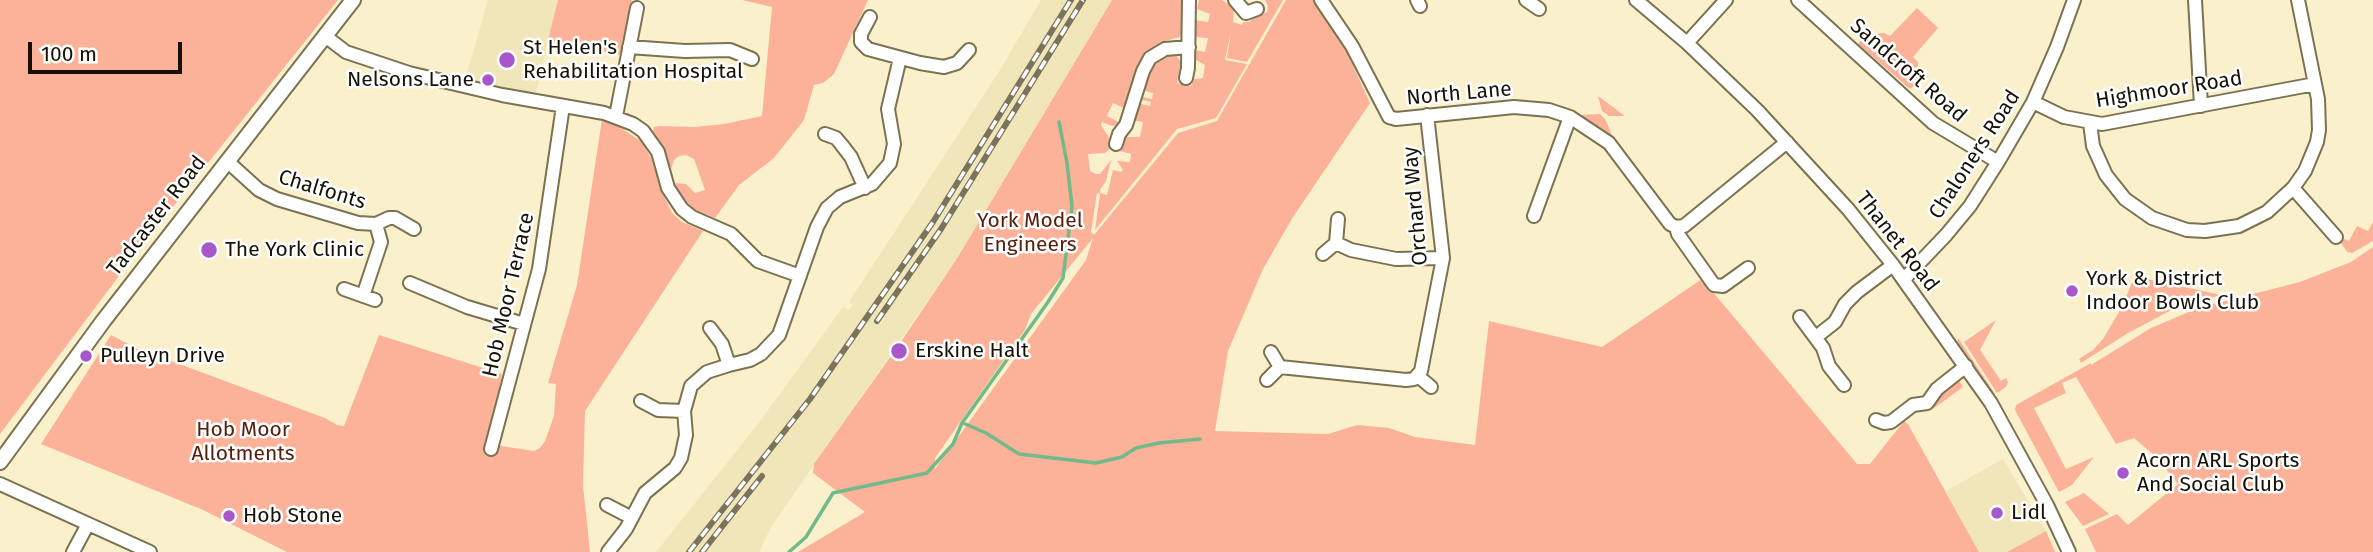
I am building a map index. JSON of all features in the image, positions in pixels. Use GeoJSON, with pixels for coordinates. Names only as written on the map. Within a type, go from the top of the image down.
{"type":"FeatureCollection","features":[{"type":"Feature","properties":{"kind":"main road","name":"Tadcaster Road"},"geometry":{"type":"LineString","coordinates":[[0,462],[103,320],[354,0]]}},
{"type":"Feature","properties":{"kind":"street"},"geometry":{"type":"LineString","coordinates":[[1189,0],[1191,72]]}},
{"type":"Feature","properties":{"kind":"street"},"geometry":{"type":"LineString","coordinates":[[1235,0],[1246,13],[1257,9]]}},
{"type":"Feature","properties":{"kind":"street"},"geometry":{"type":"LineString","coordinates":[[1325,5],[1340,0]]}},
{"type":"Feature","properties":{"kind":"street"},"geometry":{"type":"LineString","coordinates":[[1526,0],[1539,9]]}},
{"type":"Feature","properties":{"kind":"street","name":"Thanet Road"},"geometry":{"type":"LineString","coordinates":[[1636,0],[1688,43],[1787,142],[1894,265],[1991,403],[2047,505],[2069,552]]}},
{"type":"Feature","properties":{"kind":"street"},"geometry":{"type":"LineString","coordinates":[[1688,43],[1726,0]]}},
{"type":"Feature","properties":{"kind":"street","name":"Sandcroft Road"},"geometry":{"type":"LineString","coordinates":[[1798,0],[1933,123],[1998,162]]}},
{"type":"Feature","properties":{"kind":"street","name":"Chaloners Road"},"geometry":{"type":"LineString","coordinates":[[1904,279],[1970,206],[1998,162],[2033,102],[2074,0]]}},
{"type":"Feature","properties":{"kind":"street"},"geometry":{"type":"LineString","coordinates":[[2195,0],[2202,106]]}},
{"type":"Feature","properties":{"kind":"street"},"geometry":{"type":"LineString","coordinates":[[2090,123],[2099,162],[2115,188],[2137,210],[2168,225],[2205,231],[2239,226],[2267,212],[2293,188],[2305,171],[2316,142],[2319,115],[2298,0]]}},
{"type":"Feature","properties":{"kind":"street","name":"North Lane"},"geometry":{"type":"LineString","coordinates":[[1325,5],[1352,46],[1389,117],[1396,119],[1514,107],[1549,110],[1570,117],[1609,143],[1670,224],[1676,227],[1678,234],[1714,285],[1723,286],[1748,268]]}},
{"type":"Feature","properties":{"kind":"street"},"geometry":{"type":"LineString","coordinates":[[616,116],[637,8]]}},
{"type":"Feature","properties":{"kind":"street"},"geometry":{"type":"LineString","coordinates":[[870,18],[861,34],[864,46],[900,58],[944,72],[970,50]]}},
{"type":"Feature","properties":{"kind":"street"},"geometry":{"type":"LineString","coordinates":[[325,36],[346,52],[409,73],[616,116],[633,124],[652,143],[663,163],[668,188],[682,209],[692,217],[731,234],[758,261],[800,276]]}},
{"type":"Feature","properties":{"kind":"street"},"geometry":{"type":"LineString","coordinates":[[629,47],[685,51],[730,50],[752,59]]}},
{"type":"Feature","properties":{"kind":"street"},"geometry":{"type":"LineString","coordinates":[[1116,144],[1126,125],[1143,71],[1150,58],[1165,49],[1189,47]]}},
{"type":"Feature","properties":{"kind":"street"},"geometry":{"type":"LineString","coordinates":[[608,552],[632,518],[645,493],[675,468],[681,458],[686,435],[686,397],[698,379],[719,367],[750,360],[773,343],[784,325],[821,217],[840,197],[865,188],[885,171],[893,153],[888,109],[900,58]]}},
{"type":"Feature","properties":{"kind":"street","name":"Highmoor Road"},"geometry":{"type":"LineString","coordinates":[[2033,102],[2064,117],[2090,123],[2115,122],[2315,84]]}},
{"type":"Feature","properties":{"kind":"street","name":"Hob Moor Terrace"},"geometry":{"type":"LineString","coordinates":[[491,449],[539,269],[563,106]]}},
{"type":"Feature","properties":{"kind":"street","name":"Orchard Way"},"geometry":{"type":"LineString","coordinates":[[1418,376],[1423,364],[1443,258],[1427,115]]}},
{"type":"Feature","properties":{"kind":"street"},"geometry":{"type":"LineString","coordinates":[[1534,216],[1570,117]]}},
{"type":"Feature","properties":{"kind":"street"},"geometry":{"type":"LineString","coordinates":[[825,134],[836,138],[851,157],[865,188]]}},
{"type":"Feature","properties":{"kind":"street"},"geometry":{"type":"LineString","coordinates":[[1676,227],[1684,226],[1787,142]]}},
{"type":"Feature","properties":{"kind":"street","name":"Chalfonts"},"geometry":{"type":"LineString","coordinates":[[227,161],[259,190],[277,198],[358,223],[376,224],[395,218],[414,229]]}},
{"type":"Feature","properties":{"kind":"street"},"geometry":{"type":"LineString","coordinates":[[2293,188],[2336,237]]}},
{"type":"Feature","properties":{"kind":"street"},"geometry":{"type":"LineString","coordinates":[[1323,254],[1336,243],[1338,219]]}},
{"type":"Feature","properties":{"kind":"street","name":"Chalfonts"},"geometry":{"type":"LineString","coordinates":[[344,289],[369,298],[381,242],[376,224]]}},
{"type":"Feature","properties":{"kind":"street"},"geometry":{"type":"LineString","coordinates":[[1336,243],[1351,250],[1396,259],[1443,258]]}},
{"type":"Feature","properties":{"kind":"street"},"geometry":{"type":"LineString","coordinates":[[1815,337],[1835,321],[1845,304],[1857,292],[1894,265]]}},
{"type":"Feature","properties":{"kind":"street"},"geometry":{"type":"LineString","coordinates":[[410,283],[467,307],[524,324]]}},
{"type":"Feature","properties":{"kind":"street"},"geometry":{"type":"LineString","coordinates":[[1800,317],[1826,353],[1829,366],[1844,385]]}},
{"type":"Feature","properties":{"kind":"street"},"geometry":{"type":"LineString","coordinates":[[710,328],[722,344],[729,365]]}},
{"type":"Feature","properties":{"kind":"street"},"geometry":{"type":"LineString","coordinates":[[1271,352],[1280,368]]}},
{"type":"Feature","properties":{"kind":"street"},"geometry":{"type":"LineString","coordinates":[[1876,420],[1891,422],[1913,405],[1927,402],[1937,389],[1966,366]]}},
{"type":"Feature","properties":{"kind":"street"},"geometry":{"type":"LineString","coordinates":[[1267,380],[1280,368],[1406,380],[1418,376],[1431,387]]}},
{"type":"Feature","properties":{"kind":"street"},"geometry":{"type":"LineString","coordinates":[[641,401],[658,410],[684,411]]}},
{"type":"Feature","properties":{"kind":"street"},"geometry":{"type":"LineString","coordinates":[[0,484],[150,552]]}},
{"type":"Feature","properties":{"kind":"street"},"geometry":{"type":"LineString","coordinates":[[607,505],[632,518]]}},
{"type":"Feature","properties":{"kind":"street"},"geometry":{"type":"LineString","coordinates":[[73,552],[88,524]]}},
{"type":"Feature","properties":{"kind":"shaded area","name":"St Helen's Rehabilitation Hospital"},"geometry":{"type":"Polygon","coordinates":[[[488,0],[558,0],[535,96],[465,80],[488,0]]]}},
{"type":"Feature","properties":{"kind":"shaded area"},"geometry":{"type":"Polygon","coordinates":[[[1041,0],[1112,0],[956,260],[771,527],[759,552],[656,552],[758,424],[843,307],[849,310],[853,305],[849,302],[998,73],[1041,0]]]}},
{"type":"Feature","properties":{"kind":"shaded area","name":"Lidl"},"geometry":{"type":"Polygon","coordinates":[[[2003,459],[2046,531],[2007,552],[1979,552],[1946,491],[2003,459]]]}},
{"type":"Feature","properties":{"kind":"green space"},"geometry":{"type":"Polygon","coordinates":[[[0,0],[338,0],[137,252],[0,434],[0,0]]]}},
{"type":"Feature","properties":{"kind":"green space"},"geometry":{"type":"Polygon","coordinates":[[[558,0],[632,0],[621,55],[548,40],[558,0]]]}},
{"type":"Feature","properties":{"kind":"green space"},"geometry":{"type":"Polygon","coordinates":[[[742,0],[868,0],[834,74],[823,83],[814,85],[804,120],[774,158],[739,185],[715,218],[693,209],[680,194],[675,183],[686,184],[695,193],[705,190],[694,159],[686,155],[679,156],[674,160],[671,169],[667,155],[653,131],[654,127],[659,126],[695,127],[762,116],[772,7],[742,0]]]}},
{"type":"Feature","properties":{"kind":"green space","name":"York Model Engineers"},"geometry":{"type":"Polygon","coordinates":[[[1112,0],[1182,0],[1182,30],[1180,37],[1165,41],[1165,45],[1144,61],[1128,110],[1113,103],[1107,116],[1119,122],[1118,125],[1102,122],[1101,125],[1110,139],[1110,149],[1105,153],[1088,154],[1090,171],[1096,174],[1100,174],[1111,160],[1106,181],[1100,190],[1100,193],[1107,195],[1113,170],[1123,170],[1117,161],[1130,162],[1131,154],[1120,151],[1126,137],[1140,137],[1143,122],[1132,120],[1137,103],[1150,106],[1151,102],[1142,100],[1143,97],[1152,99],[1153,93],[1145,91],[1143,86],[1154,60],[1174,52],[1181,62],[1177,83],[1191,86],[1194,79],[1203,78],[1205,65],[1196,60],[1195,50],[1205,52],[1208,38],[1196,37],[1195,20],[1208,22],[1210,14],[1197,9],[1199,0],[1222,0],[1234,8],[1233,22],[1242,25],[1243,22],[1249,22],[1267,12],[1265,0],[1283,0],[1247,62],[1227,58],[1231,31],[1225,60],[1247,64],[1216,118],[1177,129],[1095,230],[1100,194],[1097,193],[1091,232],[1094,235],[1178,133],[1217,121],[1286,0],[1313,0],[1346,50],[1370,103],[1293,217],[1263,269],[1228,351],[1215,431],[1328,434],[1357,425],[1389,428],[1415,437],[1475,445],[1489,321],[1602,347],[1702,279],[1857,464],[1870,464],[1904,421],[1908,424],[1979,552],[798,552],[865,512],[813,473],[814,464],[956,260],[1112,0]],[[1093,238],[1031,314],[1025,330],[935,458],[935,469],[1086,260],[1093,238]]]}},
{"type":"Feature","properties":{"kind":"green space"},"geometry":{"type":"Polygon","coordinates":[[[1917,8],[1938,28],[1913,57],[1918,62],[1918,83],[1910,89],[1858,44],[1866,35],[1884,33],[1890,36],[1917,8]]]}},
{"type":"Feature","properties":{"kind":"green space"},"geometry":{"type":"Polygon","coordinates":[[[1598,96],[1625,116],[1609,116],[1602,111],[1598,96]]]}},
{"type":"Feature","properties":{"kind":"green space"},"geometry":{"type":"Polygon","coordinates":[[[1600,114],[1605,119],[1613,137],[1581,115],[1600,114]]]}},
{"type":"Feature","properties":{"kind":"green space","name":"Hob Moor Allotments"},"geometry":{"type":"Polygon","coordinates":[[[602,119],[642,142],[652,160],[672,213],[682,222],[703,231],[585,411],[583,485],[590,552],[287,552],[201,509],[41,444],[111,335],[136,348],[344,426],[379,335],[502,374],[488,444],[534,451],[540,448],[554,416],[556,384],[548,383],[577,285],[602,119]]]}},
{"type":"Feature","properties":{"kind":"green space"},"geometry":{"type":"Polygon","coordinates":[[[2373,222],[2373,241],[2352,253],[2347,252],[2340,241],[2342,238],[2349,241],[2357,226],[2368,231],[2373,222]]]}},
{"type":"Feature","properties":{"kind":"green space"},"geometry":{"type":"Polygon","coordinates":[[[2373,247],[2373,552],[2096,552],[2085,529],[2117,514],[2128,525],[2178,484],[2156,457],[2134,438],[2116,444],[2076,377],[2062,383],[2066,393],[2034,408],[2066,469],[2094,457],[2072,485],[2059,492],[2015,410],[2016,405],[2091,365],[2151,328],[2198,308],[2300,282],[2351,262],[2373,247]]]}},
{"type":"Feature","properties":{"kind":"green space"},"geometry":{"type":"Polygon","coordinates":[[[2135,275],[2221,295],[2177,307],[2128,333],[2081,363],[2079,359],[2103,339],[2122,307],[2135,275]]]}},
{"type":"Feature","properties":{"kind":"green space"},"geometry":{"type":"Polygon","coordinates":[[[1996,320],[1980,350],[2001,381],[2006,378],[2008,382],[2006,387],[1997,393],[1964,342],[1996,320]]]}},
{"type":"Feature","properties":{"kind":"green space"},"geometry":{"type":"Polygon","coordinates":[[[1958,338],[1995,394],[1990,393],[1957,342],[1958,338]]]}},
{"type":"Feature","properties":{"kind":"green space"},"geometry":{"type":"Polygon","coordinates":[[[1959,380],[1963,387],[1933,409],[1938,397],[1959,380]]]}},
{"type":"Feature","properties":{"kind":"green space"},"geometry":{"type":"Polygon","coordinates":[[[2084,493],[2109,514],[2083,526],[2065,502],[2084,493]]]}},
{"type":"Feature","properties":{"kind":"green space"},"geometry":{"type":"Polygon","coordinates":[[[2046,531],[2055,552],[2007,552],[2046,531]]]}},
{"type":"Feature","properties":{"kind":"waterway"},"geometry":{"type":"LineString","coordinates":[[789,552],[806,537],[833,493],[927,473],[953,444],[962,423],[1048,302],[1063,278],[1072,206],[1059,122]]}},
{"type":"Feature","properties":{"kind":"waterway"},"geometry":{"type":"LineString","coordinates":[[963,423],[986,433],[1019,454],[1096,463],[1122,457],[1136,448],[1200,439]]}},
{"type":"Feature","properties":{"kind":"railway"},"geometry":{"type":"LineString","coordinates":[[689,552],[810,399],[933,222],[1071,0]]}},
{"type":"Feature","properties":{"kind":"railway"},"geometry":{"type":"LineString","coordinates":[[877,321],[941,229],[1083,0]]}},
{"type":"Feature","properties":{"kind":"railway"},"geometry":{"type":"LineString","coordinates":[[702,552],[762,476]]}},
{"type":"Feature","properties":{"kind":"place","name":"St Helen's Rehabilitation Hospital"},"geometry":{"type":"Point","coordinates":[507,60]}},
{"type":"Feature","properties":{"kind":"place","name":"Nelsons Lane"},"geometry":{"type":"Point","coordinates":[488,80]}},
{"type":"Feature","properties":{"kind":"place","name":"The York Clinic"},"geometry":{"type":"Point","coordinates":[209,250]}},
{"type":"Feature","properties":{"kind":"place","name":"York & District Indoor Bowls Club"},"geometry":{"type":"Point","coordinates":[2072,291]}},
{"type":"Feature","properties":{"kind":"place","name":"Erskine Halt"},"geometry":{"type":"Point","coordinates":[899,351]}},
{"type":"Feature","properties":{"kind":"place","name":"Pulleyn Drive"},"geometry":{"type":"Point","coordinates":[86,356]}},
{"type":"Feature","properties":{"kind":"place","name":"Acorn ARL Sports And Social Club"},"geometry":{"type":"Point","coordinates":[2123,473]}},
{"type":"Feature","properties":{"kind":"place","name":"Lidl"},"geometry":{"type":"Point","coordinates":[1997,513]}},
{"type":"Feature","properties":{"kind":"place","name":"Hob Stone"},"geometry":{"type":"Point","coordinates":[229,516]}}]}
